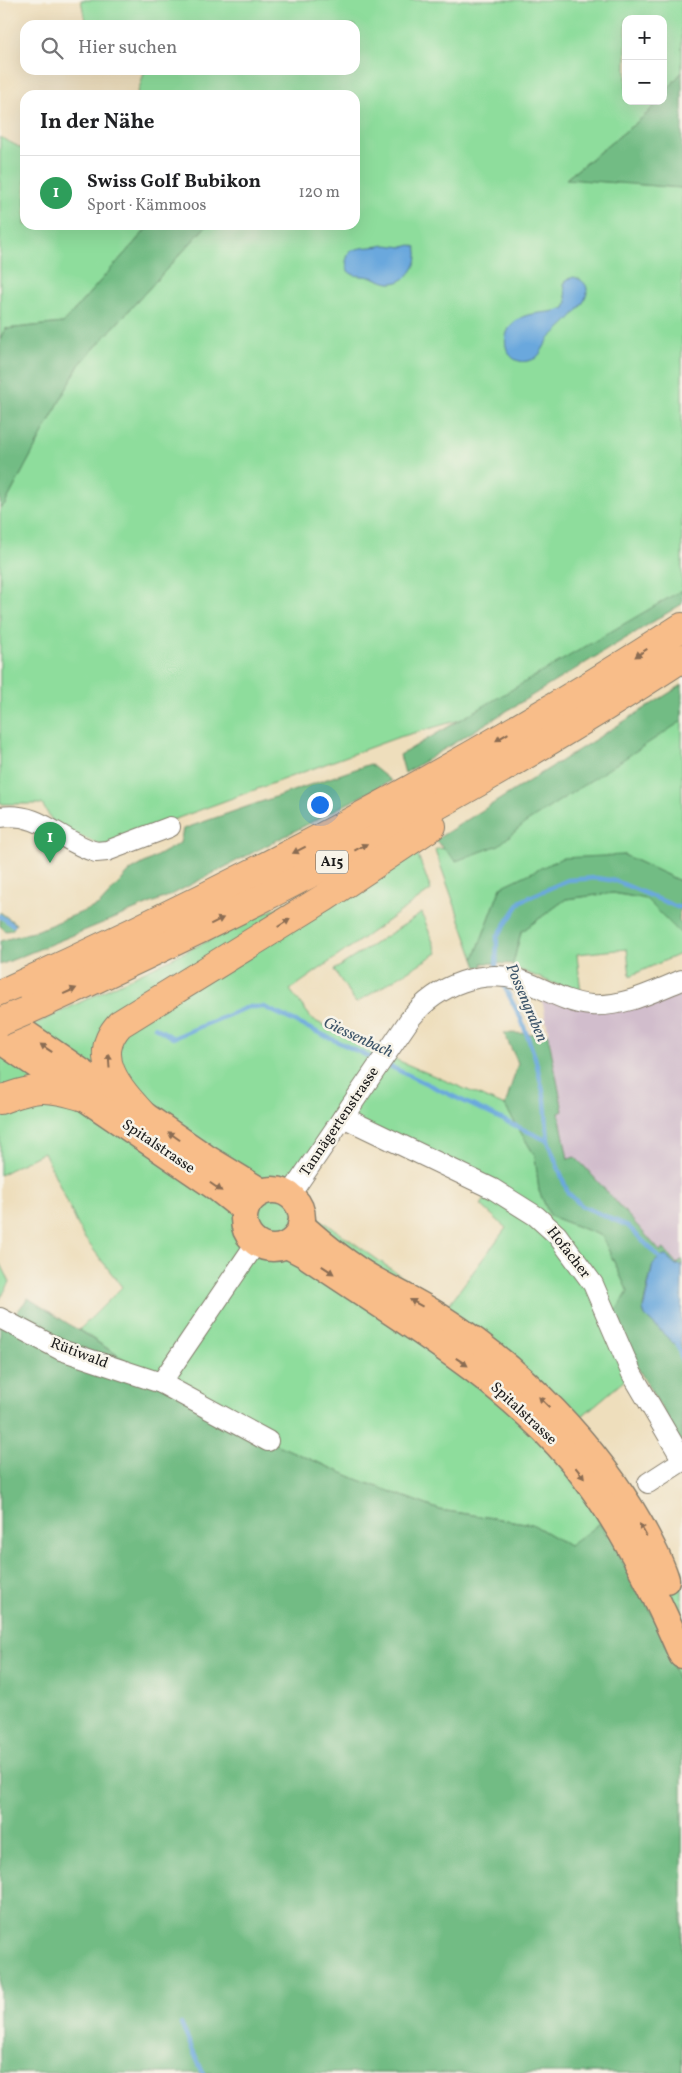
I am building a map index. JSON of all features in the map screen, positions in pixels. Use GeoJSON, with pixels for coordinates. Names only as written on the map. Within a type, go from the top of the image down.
{"type":"FeatureCollection","features":[{"type":"Feature","properties":{"kind":"highway","name":"A15"},"geometry":{"type":"LineString","coordinates":[[0,994],[190,905],[354,821],[558,704],[682,627]]}},
{"type":"Feature","properties":{"kind":"highway","name":"A15"},"geometry":{"type":"LineString","coordinates":[[0,1022],[13,1014],[218,920],[366,844],[491,774],[628,693],[682,658]]}},
{"type":"Feature","properties":{"kind":"highway"},"geometry":{"type":"LineString","coordinates":[[143,1115],[118,1087],[109,1068],[109,1044],[115,1030],[124,1021],[339,888],[628,693]]}},
{"type":"Feature","properties":{"kind":"highway"},"geometry":{"type":"LineString","coordinates":[[0,1100],[25,1090],[80,1086]]}},
{"type":"Feature","properties":{"kind":"main road"},"geometry":{"type":"LineString","coordinates":[[13,1014],[80,1086]]}},
{"type":"Feature","properties":{"kind":"main road"},"geometry":{"type":"LineString","coordinates":[[0,1040],[80,1086]]}},
{"type":"Feature","properties":{"kind":"main road","name":"Spitalstrasse"},"geometry":{"type":"LineString","coordinates":[[80,1086],[143,1115],[241,1181],[253,1201]]}},
{"type":"Feature","properties":{"kind":"main road","name":"Spitalstrasse"},"geometry":{"type":"LineString","coordinates":[[80,1086],[217,1188],[253,1201]]}},
{"type":"Feature","properties":{"kind":"main road"},"geometry":{"type":"LineString","coordinates":[[281,1191],[290,1195],[300,1209],[294,1235],[272,1248],[258,1244],[245,1230],[253,1201],[281,1191]]}},
{"type":"Feature","properties":{"kind":"main road","name":"Spitalstrasse"},"geometry":{"type":"LineString","coordinates":[[294,1235],[319,1241],[372,1278],[462,1332],[526,1384],[569,1427],[607,1473],[646,1535],[665,1574],[682,1639]]}},
{"type":"Feature","properties":{"kind":"main road","name":"Spitalstrasse"},"geometry":{"type":"LineString","coordinates":[[294,1235],[306,1255],[479,1374],[514,1402],[571,1460],[611,1515],[648,1579],[682,1655]]}},
{"type":"Feature","properties":{"kind":"street"},"geometry":{"type":"LineString","coordinates":[[0,817],[18,816],[33,819],[96,852],[107,851],[170,827]]}},
{"type":"Feature","properties":{"kind":"street","name":"Tannägertenstrasse"},"geometry":{"type":"LineString","coordinates":[[290,1195],[413,1015],[428,1000],[453,985],[475,977],[486,976],[517,979],[572,1001],[598,1005],[641,997],[682,980]]}},
{"type":"Feature","properties":{"kind":"street","name":"Hofacher"},"geometry":{"type":"LineString","coordinates":[[343,1117],[493,1189],[536,1216],[557,1235],[593,1284],[632,1374],[682,1460],[648,1483]]}},
{"type":"Feature","properties":{"kind":"street"},"geometry":{"type":"LineString","coordinates":[[161,1382],[248,1254],[258,1244]]}},
{"type":"Feature","properties":{"kind":"street","name":"Rütiwald"},"geometry":{"type":"LineString","coordinates":[[0,1318],[61,1350],[161,1382],[268,1442]]}},
{"type":"Feature","properties":{"kind":"shaded area"},"geometry":{"type":"Polygon","coordinates":[[[682,980],[682,1259],[677,1264],[664,1249],[661,1252],[583,1165],[568,1159],[558,1112],[563,1111],[540,988],[581,1003],[682,980]]]}},
{"type":"Feature","properties":{"kind":"green space"},"geometry":{"type":"Polygon","coordinates":[[[81,0],[682,0],[682,72],[667,90],[667,15],[622,15],[622,105],[655,105],[647,114],[567,178],[617,183],[619,180],[633,184],[682,188],[682,594],[488,712],[396,738],[102,846],[54,824],[42,804],[0,804],[0,509],[5,504],[79,365],[202,230],[360,230],[360,90],[139,90],[143,75],[360,75],[360,20],[85,20],[81,0]]]}},
{"type":"Feature","properties":{"kind":"green space"},"geometry":{"type":"Polygon","coordinates":[[[682,72],[682,188],[566,179],[647,114],[655,105],[667,105],[667,90],[682,72]]]}},
{"type":"Feature","properties":{"kind":"green space"},"geometry":{"type":"Polygon","coordinates":[[[0,137],[20,147],[20,230],[146,230],[63,323],[5,329],[0,339],[0,137]]]}},
{"type":"Feature","properties":{"kind":"green space"},"geometry":{"type":"Polygon","coordinates":[[[146,230],[202,230],[79,365],[5,504],[0,509],[0,339],[5,329],[63,323],[146,230]]]}},
{"type":"Feature","properties":{"kind":"green space"},"geometry":{"type":"Polygon","coordinates":[[[682,590],[682,604],[405,773],[400,755],[682,590]]]}},
{"type":"Feature","properties":{"kind":"green space"},"geometry":{"type":"Polygon","coordinates":[[[682,685],[682,721],[524,824],[499,845],[456,861],[435,840],[682,685]]]}},
{"type":"Feature","properties":{"kind":"green space"},"geometry":{"type":"Polygon","coordinates":[[[682,709],[682,882],[624,855],[501,887],[474,959],[435,850],[439,848],[455,851],[682,709]]]}},
{"type":"Feature","properties":{"kind":"green space"},"geometry":{"type":"Polygon","coordinates":[[[370,764],[391,781],[171,895],[0,965],[0,941],[36,931],[99,905],[130,871],[180,843],[183,829],[370,764]]]}},
{"type":"Feature","properties":{"kind":"green space"},"geometry":{"type":"Polygon","coordinates":[[[416,850],[431,890],[290,990],[313,1020],[385,1055],[505,1106],[535,1156],[539,1191],[550,1216],[602,1236],[628,1292],[610,1320],[632,1374],[569,1427],[665,1574],[682,1569],[682,1680],[678,1681],[661,1630],[569,1546],[532,1524],[440,1510],[359,1480],[268,1441],[161,1383],[79,1330],[122,1287],[83,1236],[44,1152],[0,1175],[0,1041],[299,897],[312,917],[416,850]],[[343,1117],[296,1202],[446,1308],[506,1228],[481,1205],[492,1189],[343,1117]]]}},
{"type":"Feature","properties":{"kind":"green space"},"geometry":{"type":"Polygon","coordinates":[[[624,855],[682,882],[679,921],[682,924],[682,935],[646,899],[613,893],[566,899],[521,932],[513,964],[482,963],[483,966],[477,967],[474,959],[501,887],[562,858],[624,855]]]}},
{"type":"Feature","properties":{"kind":"green space"},"geometry":{"type":"Polygon","coordinates":[[[613,893],[646,899],[682,935],[682,953],[630,976],[627,949],[577,954],[581,994],[512,967],[521,932],[566,899],[613,893]]]}},
{"type":"Feature","properties":{"kind":"green space"},"geometry":{"type":"Polygon","coordinates":[[[0,912],[16,924],[12,930],[6,931],[0,926],[0,912]]]}},
{"type":"Feature","properties":{"kind":"green space"},"geometry":{"type":"Polygon","coordinates":[[[422,913],[437,953],[356,1003],[334,970],[422,913]]]}},
{"type":"Feature","properties":{"kind":"green space"},"geometry":{"type":"Polygon","coordinates":[[[504,1033],[548,1034],[563,1111],[559,1113],[568,1159],[575,1157],[583,1165],[660,1251],[664,1249],[677,1264],[682,1259],[682,1265],[676,1265],[664,1256],[652,1268],[643,1307],[645,1316],[677,1345],[682,1345],[682,1444],[610,1320],[628,1292],[602,1236],[550,1216],[539,1191],[535,1156],[505,1106],[518,1063],[504,1033]]]}},
{"type":"Feature","properties":{"kind":"green space"},"geometry":{"type":"Polygon","coordinates":[[[0,1262],[10,1282],[0,1299],[0,1262]]]}},
{"type":"Feature","properties":{"kind":"green space"},"geometry":{"type":"Polygon","coordinates":[[[28,1298],[161,1383],[268,1441],[359,1480],[440,1510],[532,1524],[569,1546],[600,1523],[661,1630],[678,1681],[682,1706],[682,2073],[0,2073],[0,1318],[9,1322],[28,1298]]]}},
{"type":"Feature","properties":{"kind":"water"},"geometry":{"type":"Polygon","coordinates":[[[385,245],[403,247],[411,245],[416,247],[417,259],[409,275],[404,279],[390,283],[367,276],[356,275],[348,271],[346,261],[349,252],[385,245]]]}},
{"type":"Feature","properties":{"kind":"water"},"geometry":{"type":"Polygon","coordinates":[[[574,277],[584,283],[587,290],[585,299],[579,308],[549,339],[536,358],[518,361],[512,357],[507,351],[506,343],[506,335],[510,327],[522,317],[565,308],[567,303],[564,284],[568,279],[574,277]]]}},
{"type":"Feature","properties":{"kind":"water"},"geometry":{"type":"Polygon","coordinates":[[[666,1256],[676,1265],[682,1265],[681,1345],[673,1343],[645,1316],[643,1310],[653,1264],[660,1257],[666,1256]]]}},
{"type":"Feature","properties":{"kind":"waterway","name":"Possengraben"},"geometry":{"type":"LineString","coordinates":[[496,970],[497,937],[521,901],[568,880],[596,878],[616,881],[677,907],[682,907]]}},
{"type":"Feature","properties":{"kind":"waterway","name":"Giessenbach"},"geometry":{"type":"LineString","coordinates":[[0,916],[13,925]]}},
{"type":"Feature","properties":{"kind":"waterway","name":"Giessenbach"},"geometry":{"type":"LineString","coordinates":[[502,982],[521,1019],[535,1057],[545,1100],[548,1141],[568,1193],[582,1206],[628,1226],[663,1261]]}},
{"type":"Feature","properties":{"kind":"waterway","name":"Giessenbach"},"geometry":{"type":"LineString","coordinates":[[155,1027],[173,1038],[248,1007],[264,1007],[376,1060]]}},
{"type":"Feature","properties":{"kind":"waterway","name":"Giessenbach"},"geometry":{"type":"LineString","coordinates":[[385,1064],[548,1141]]}},
{"type":"Feature","properties":{"kind":"waterway"},"geometry":{"type":"LineString","coordinates":[[677,1342],[682,1361]]}},
{"type":"Feature","properties":{"kind":"waterway"},"geometry":{"type":"LineString","coordinates":[[181,2024],[203,2073]]}},
{"type":"Feature","properties":{"kind":"place","name":"Swiss Golf Bubikon"},"geometry":{"type":"Point","coordinates":[50,863]}}]}
